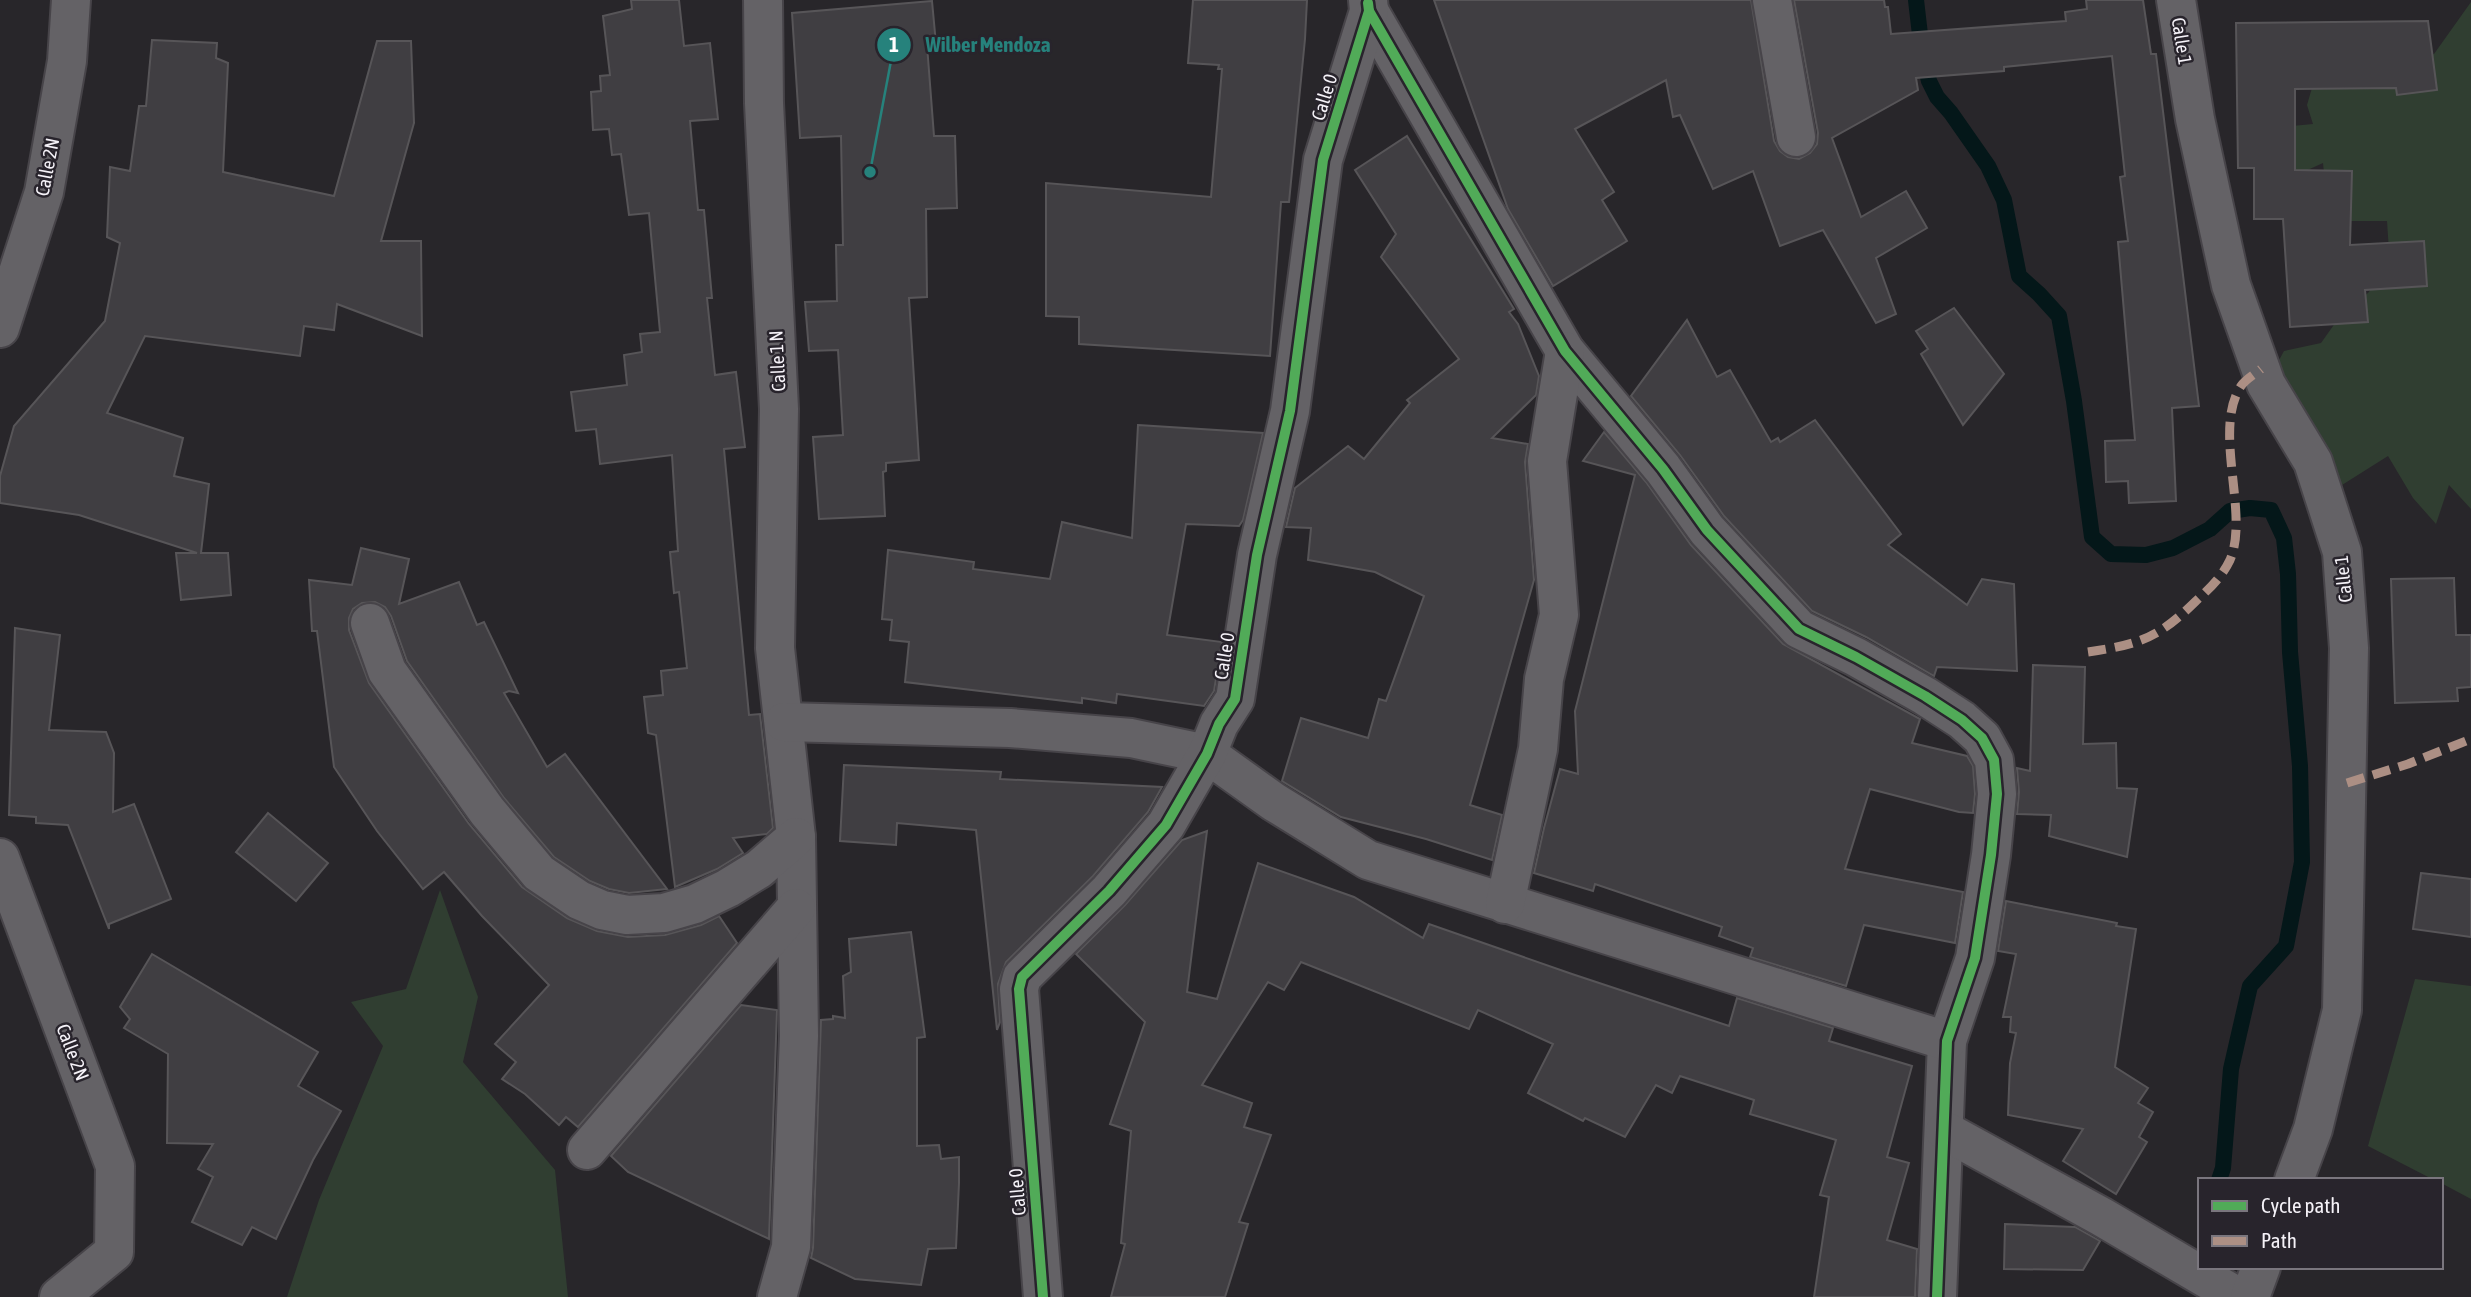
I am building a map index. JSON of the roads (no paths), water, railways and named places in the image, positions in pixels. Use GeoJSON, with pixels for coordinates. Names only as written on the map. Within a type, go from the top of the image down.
{"type":"FeatureCollection","features":[{"type":"Feature","properties":{"kind":"street","name":"Calle 2N"},"geometry":{"type":"LineString","coordinates":[[0,328],[44,192],[67,61],[71,0]]}},
{"type":"Feature","properties":{"kind":"street","name":"Calle 1 N"},"geometry":{"type":"LineString","coordinates":[[763,0],[764,103],[779,409],[775,648],[796,837],[799,1036],[792,1247],[777,1297]]}},
{"type":"Feature","properties":{"kind":"street"},"geometry":{"type":"LineString","coordinates":[[1772,0],[1796,137]]}},
{"type":"Feature","properties":{"kind":"street","name":"Calle 1"},"geometry":{"type":"LineString","coordinates":[[2176,0],[2195,119],[2231,285],[2266,384],[2313,462],[2342,552],[2349,648],[2342,1010],[2313,1129],[2295,1178]]}},
{"type":"Feature","properties":{"kind":"street"},"geometry":{"type":"LineString","coordinates":[[1369,5],[1565,351],[1663,470],[1707,530],[1799,629],[1925,695],[1962,720],[1982,738],[1994,760],[1997,793],[1991,855],[1975,958],[1947,1041],[1937,1297]]}},
{"type":"Feature","properties":{"kind":"street","name":"Calle 0"},"geometry":{"type":"LineString","coordinates":[[1043,1297],[1019,989],[1022,977],[1109,891],[1167,825],[1207,754],[1219,724],[1235,699],[1257,555],[1290,411],[1323,160],[1369,5]]}},
{"type":"Feature","properties":{"kind":"street"},"geometry":{"type":"LineString","coordinates":[[1505,904],[1538,749],[1544,679],[1559,615],[1547,461],[1565,351]]}},
{"type":"Feature","properties":{"kind":"street"},"geometry":{"type":"LineString","coordinates":[[370,623],[387,671],[486,811],[539,873],[579,900],[602,910],[627,915],[664,914],[695,904],[728,888],[759,869],[796,837]]}},
{"type":"Feature","properties":{"kind":"street"},"geometry":{"type":"LineString","coordinates":[[784,722],[1010,728],[1130,738],[1207,754],[1274,802],[1368,860],[1947,1041]]}},
{"type":"Feature","properties":{"kind":"street","name":"Calle 2N"},"geometry":{"type":"LineString","coordinates":[[0,858],[115,1166],[114,1252],[59,1297]]}},
{"type":"Feature","properties":{"kind":"street"},"geometry":{"type":"LineString","coordinates":[[587,1150],[796,908]]}},
{"type":"Feature","properties":{"kind":"street"},"geometry":{"type":"LineString","coordinates":[[1945,1131],[2102,1217],[2238,1297]]}},
{"type":"Feature","properties":{"kind":"street"},"geometry":{"type":"LineString","coordinates":[[2250,1297],[2260,1269]]}},
{"type":"Feature","properties":{"kind":"waterway"},"geometry":{"type":"LineString","coordinates":[[1916,0],[1922,52],[1929,81],[1937,97],[1988,166],[2004,200],[2019,276],[2059,316],[2074,401],[2092,537],[2111,554],[2146,555],[2173,548],[2210,529],[2230,511],[2250,508],[2271,510],[2284,538],[2300,766],[2302,862],[2286,946],[2250,986],[2231,1069],[2223,1168],[2220,1178]]}},
{"type":"Feature","properties":{"kind":"place","name":"Wilber Mendoza"},"geometry":{"type":"Point","coordinates":[870,172]}}]}
